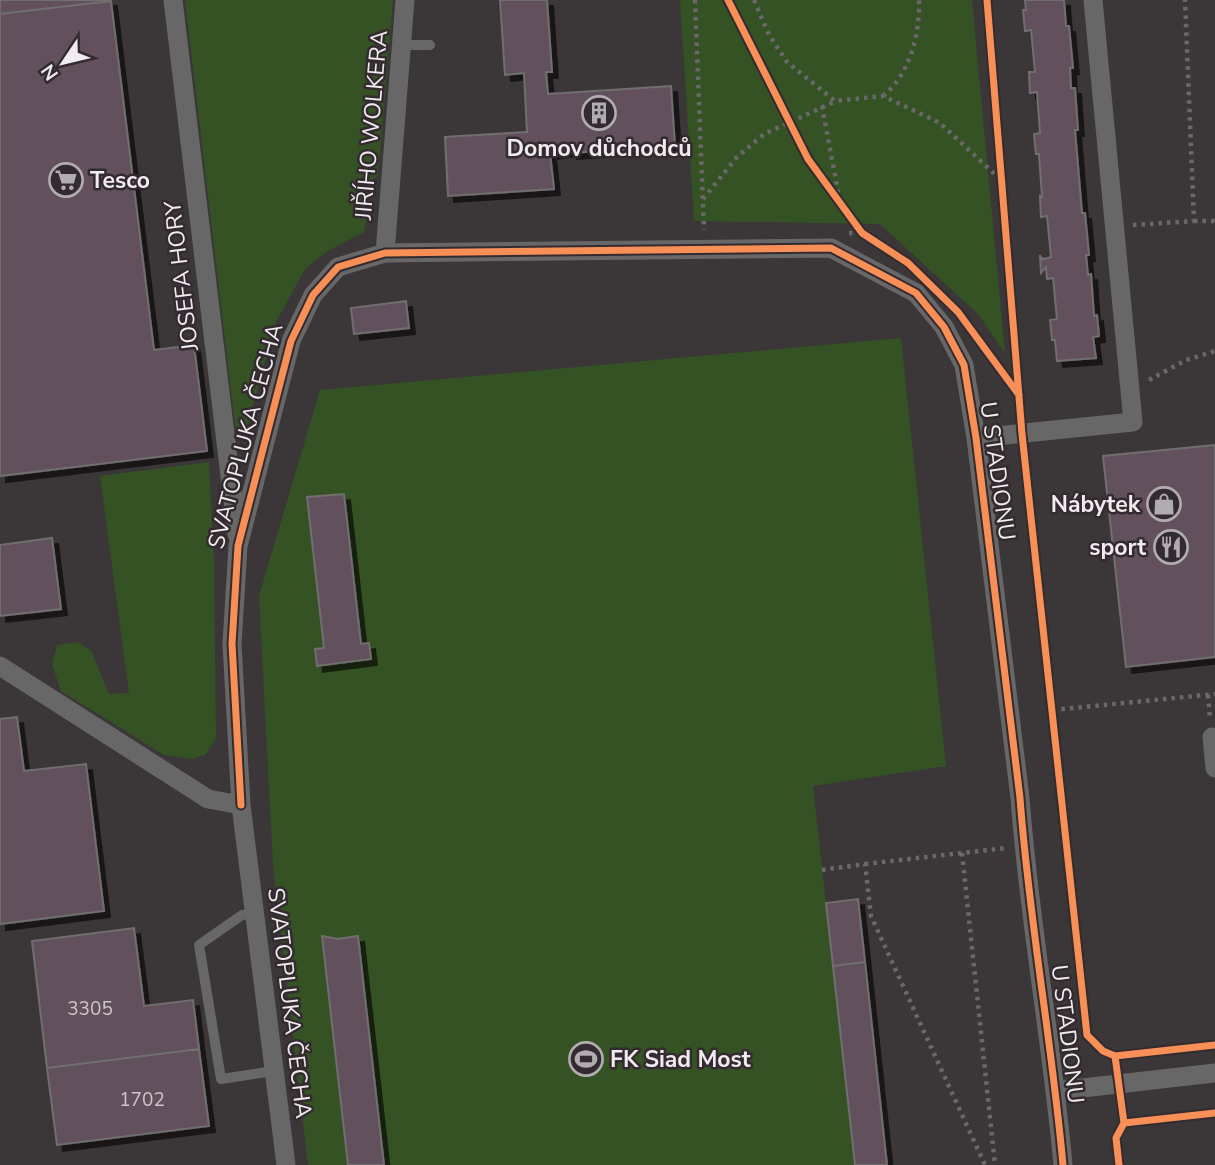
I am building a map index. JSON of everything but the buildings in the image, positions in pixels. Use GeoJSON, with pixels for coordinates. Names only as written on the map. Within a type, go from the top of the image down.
{"type":"FeatureCollection","features":[{"type":"Feature","properties":{"kind":"street","name":"JOSEFA HORY"},"geometry":{"type":"LineString","coordinates":[[173,0],[238,546]]}},
{"type":"Feature","properties":{"kind":"street","name":"JIŘÍHO WOLKERA"},"geometry":{"type":"LineString","coordinates":[[385,253],[405,0]]}},
{"type":"Feature","properties":{"kind":"street","name":"U STADIONU"},"geometry":{"type":"LineString","coordinates":[[976,438],[1133,422],[1093,0]]}},
{"type":"Feature","properties":{"kind":"street","name":"U STADIONU"},"geometry":{"type":"LineString","coordinates":[[385,253],[831,248],[916,293],[944,327],[964,365],[976,438],[1063,1165]]}},
{"type":"Feature","properties":{"kind":"street","name":"SVATOPLUKA ČECHA"},"geometry":{"type":"LineString","coordinates":[[286,1165],[241,805],[232,644],[238,546],[291,341],[313,295],[338,267],[385,253]]}},
{"type":"Feature","properties":{"kind":"street"},"geometry":{"type":"LineString","coordinates":[[0,666],[208,799],[241,805]]}},
{"type":"Feature","properties":{"kind":"street"},"geometry":{"type":"LineString","coordinates":[[1212,737],[1215,768]]}},
{"type":"Feature","properties":{"kind":"street"},"geometry":{"type":"LineString","coordinates":[[1056,1091],[1215,1073]]}},
{"type":"Feature","properties":{"kind":"lane"},"geometry":{"type":"LineString","coordinates":[[401,45],[430,45]]}},
{"type":"Feature","properties":{"kind":"lane"},"geometry":{"type":"LineString","coordinates":[[254,913],[242,915],[199,945],[221,1079],[274,1071]]}},
{"type":"Feature","properties":{"kind":"path"},"geometry":{"type":"LineString","coordinates":[[695,0],[705,249]]}},
{"type":"Feature","properties":{"kind":"path"},"geometry":{"type":"LineString","coordinates":[[754,0],[769,35],[787,62],[835,102]]}},
{"type":"Feature","properties":{"kind":"path"},"geometry":{"type":"LineString","coordinates":[[883,96],[895,86],[908,64],[920,21],[919,0]]}},
{"type":"Feature","properties":{"kind":"path"},"geometry":{"type":"LineString","coordinates":[[1185,0],[1194,222]]}},
{"type":"Feature","properties":{"kind":"path"},"geometry":{"type":"LineString","coordinates":[[703,200],[737,157],[764,134],[822,106],[883,96],[940,122],[1001,180]]}},
{"type":"Feature","properties":{"kind":"path"},"geometry":{"type":"LineString","coordinates":[[822,106],[840,202]]}},
{"type":"Feature","properties":{"kind":"path"},"geometry":{"type":"LineString","coordinates":[[783,109],[794,131]]}},
{"type":"Feature","properties":{"kind":"path"},"geometry":{"type":"LineString","coordinates":[[1000,166],[1002,194]]}},
{"type":"Feature","properties":{"kind":"path"},"geometry":{"type":"LineString","coordinates":[[824,181],[847,213]]}},
{"type":"Feature","properties":{"kind":"path"},"geometry":{"type":"LineString","coordinates":[[1115,226],[1215,221]]}},
{"type":"Feature","properties":{"kind":"path"},"geometry":{"type":"LineString","coordinates":[[855,223],[862,233],[874,241]]}},
{"type":"Feature","properties":{"kind":"path"},"geometry":{"type":"LineString","coordinates":[[1130,390],[1186,360],[1215,351]]}},
{"type":"Feature","properties":{"kind":"path"},"geometry":{"type":"LineString","coordinates":[[1053,710],[1215,694]]}},
{"type":"Feature","properties":{"kind":"path"},"geometry":{"type":"LineString","coordinates":[[1051,697],[1055,724]]}},
{"type":"Feature","properties":{"kind":"path"},"geometry":{"type":"LineString","coordinates":[[822,870],[1024,845]]}},
{"type":"Feature","properties":{"kind":"path"},"geometry":{"type":"LineString","coordinates":[[962,853],[995,1165]]}},
{"type":"Feature","properties":{"kind":"path"},"geometry":{"type":"LineString","coordinates":[[865,864],[871,916],[985,1165]]}},
{"type":"Feature","properties":{"kind":"green space"},"geometry":{"type":"Polygon","coordinates":[[[185,0],[393,0],[378,176],[370,181],[364,232],[326,252],[305,269],[276,322],[245,435],[236,433],[185,0]]]}},
{"type":"Feature","properties":{"kind":"green space"},"geometry":{"type":"Polygon","coordinates":[[[680,0],[972,0],[1005,353],[978,314],[880,224],[694,221],[680,0]]]}},
{"type":"Feature","properties":{"kind":"green space"},"geometry":{"type":"Polygon","coordinates":[[[901,338],[946,766],[813,786],[855,1165],[308,1165],[273,865],[259,596],[320,390],[901,338]]]}},
{"type":"Feature","properties":{"kind":"green space"},"geometry":{"type":"Polygon","coordinates":[[[209,462],[214,563],[216,738],[205,755],[191,759],[164,755],[61,691],[52,664],[57,645],[78,642],[91,651],[109,694],[129,693],[100,476],[209,462]]]}},
{"type":"Feature","properties":{"kind":"cycle path"},"geometry":{"type":"LineString","coordinates":[[728,0],[808,159],[862,233],[908,263],[958,312],[1019,395]]}},
{"type":"Feature","properties":{"kind":"cycle path"},"geometry":{"type":"LineString","coordinates":[[987,0],[1022,434],[1087,1035],[1103,1051],[1115,1056],[1215,1045]]}},
{"type":"Feature","properties":{"kind":"cycle path"},"geometry":{"type":"LineString","coordinates":[[241,805],[232,644],[238,546],[291,341],[313,295],[338,267],[385,253],[831,248],[916,293],[944,327],[964,365],[976,438],[1063,1165]]}},
{"type":"Feature","properties":{"kind":"cycle path"},"geometry":{"type":"LineString","coordinates":[[1115,1056],[1124,1123],[1116,1138],[1119,1165]]}},
{"type":"Feature","properties":{"kind":"cycle path"},"geometry":{"type":"LineString","coordinates":[[1124,1123],[1215,1113]]}},
{"type":"Feature","properties":{"kind":"place","name":"Domov důchodců"},"geometry":{"type":"Point","coordinates":[599,113]}},
{"type":"Feature","properties":{"kind":"place","name":"Tesco"},"geometry":{"type":"Point","coordinates":[66,180]}},
{"type":"Feature","properties":{"kind":"place","name":"Nábytek"},"geometry":{"type":"Point","coordinates":[1164,504]}},
{"type":"Feature","properties":{"kind":"place","name":"sport"},"geometry":{"type":"Point","coordinates":[1171,547]}},
{"type":"Feature","properties":{"kind":"place","name":"FK Siad Most"},"geometry":{"type":"Point","coordinates":[586,1059]}}]}
